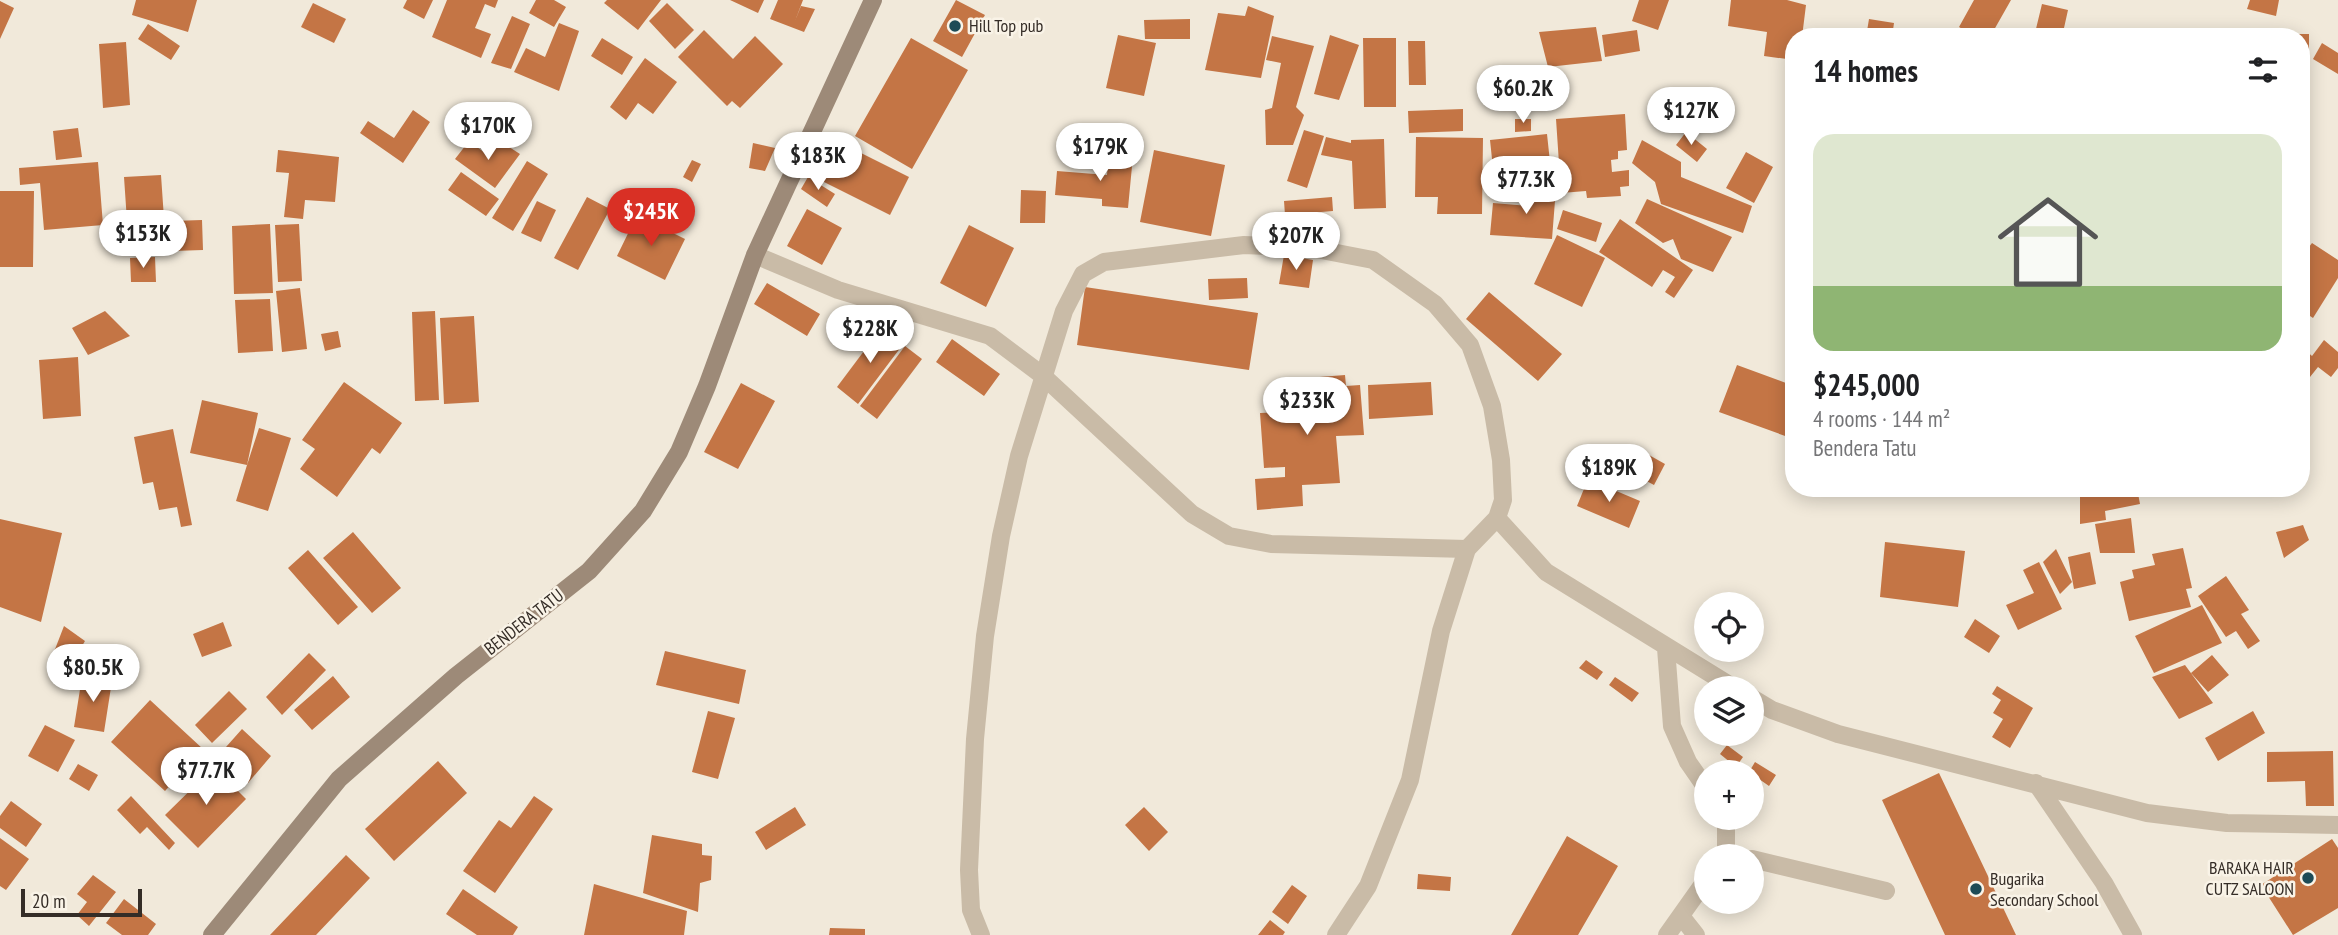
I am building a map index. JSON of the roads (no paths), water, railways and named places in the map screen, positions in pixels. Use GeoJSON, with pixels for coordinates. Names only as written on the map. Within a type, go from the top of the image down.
{"type":"FeatureCollection","features":[{"type":"Feature","properties":{"kind":"main road","name":"BENDERA TATU"},"geometry":{"type":"LineString","coordinates":[[212,935],[339,779],[456,677],[589,571],[643,511],[684,441],[754,255],[873,0]]}},
{"type":"Feature","properties":{"kind":"street"},"geometry":{"type":"LineString","coordinates":[[981,935],[971,910],[970,844],[985,636],[1000,536],[1042,375],[1064,310],[1083,274],[1104,262],[1244,245],[1311,248],[1373,260],[1434,304],[1470,345],[1492,406],[1501,460],[1503,500],[1497,518],[1467,549],[1441,631],[1410,780],[1368,886],[1336,935]]}},
{"type":"Feature","properties":{"kind":"street"},"geometry":{"type":"LineString","coordinates":[[754,255],[838,290],[990,336],[1042,375],[1192,514],[1229,536],[1271,544],[1467,549]]}},
{"type":"Feature","properties":{"kind":"street"},"geometry":{"type":"LineString","coordinates":[[1497,518],[1546,572],[1714,676]]}},
{"type":"Feature","properties":{"kind":"street"},"geometry":{"type":"LineString","coordinates":[[1666,648],[1672,726],[1694,771]]}},
{"type":"Feature","properties":{"kind":"street"},"geometry":{"type":"LineString","coordinates":[[1764,705],[1838,734],[2147,813],[2227,823],[2338,825]]}},
{"type":"Feature","properties":{"kind":"street"},"geometry":{"type":"LineString","coordinates":[[2036,783],[2104,883],[2133,935]]}},
{"type":"Feature","properties":{"kind":"street"},"geometry":{"type":"LineString","coordinates":[[1764,862],[1886,891]]}},
{"type":"Feature","properties":{"kind":"street"},"geometry":{"type":"LineString","coordinates":[[1667,935],[1694,897]]}},
{"type":"Feature","properties":{"kind":"street"},"geometry":{"type":"LineString","coordinates":[[1681,916],[1696,935]]}},
{"type":"Feature","properties":{"kind":"place","name":"Hill Top pub"},"geometry":{"type":"Point","coordinates":[955,26]}},
{"type":"Feature","properties":{"kind":"place","name":"BARAKA HAIR CUTZ SALOON"},"geometry":{"type":"Point","coordinates":[2308,878]}},
{"type":"Feature","properties":{"kind":"place","name":"Bugarika Secondary School"},"geometry":{"type":"Point","coordinates":[1976,889]}}]}
